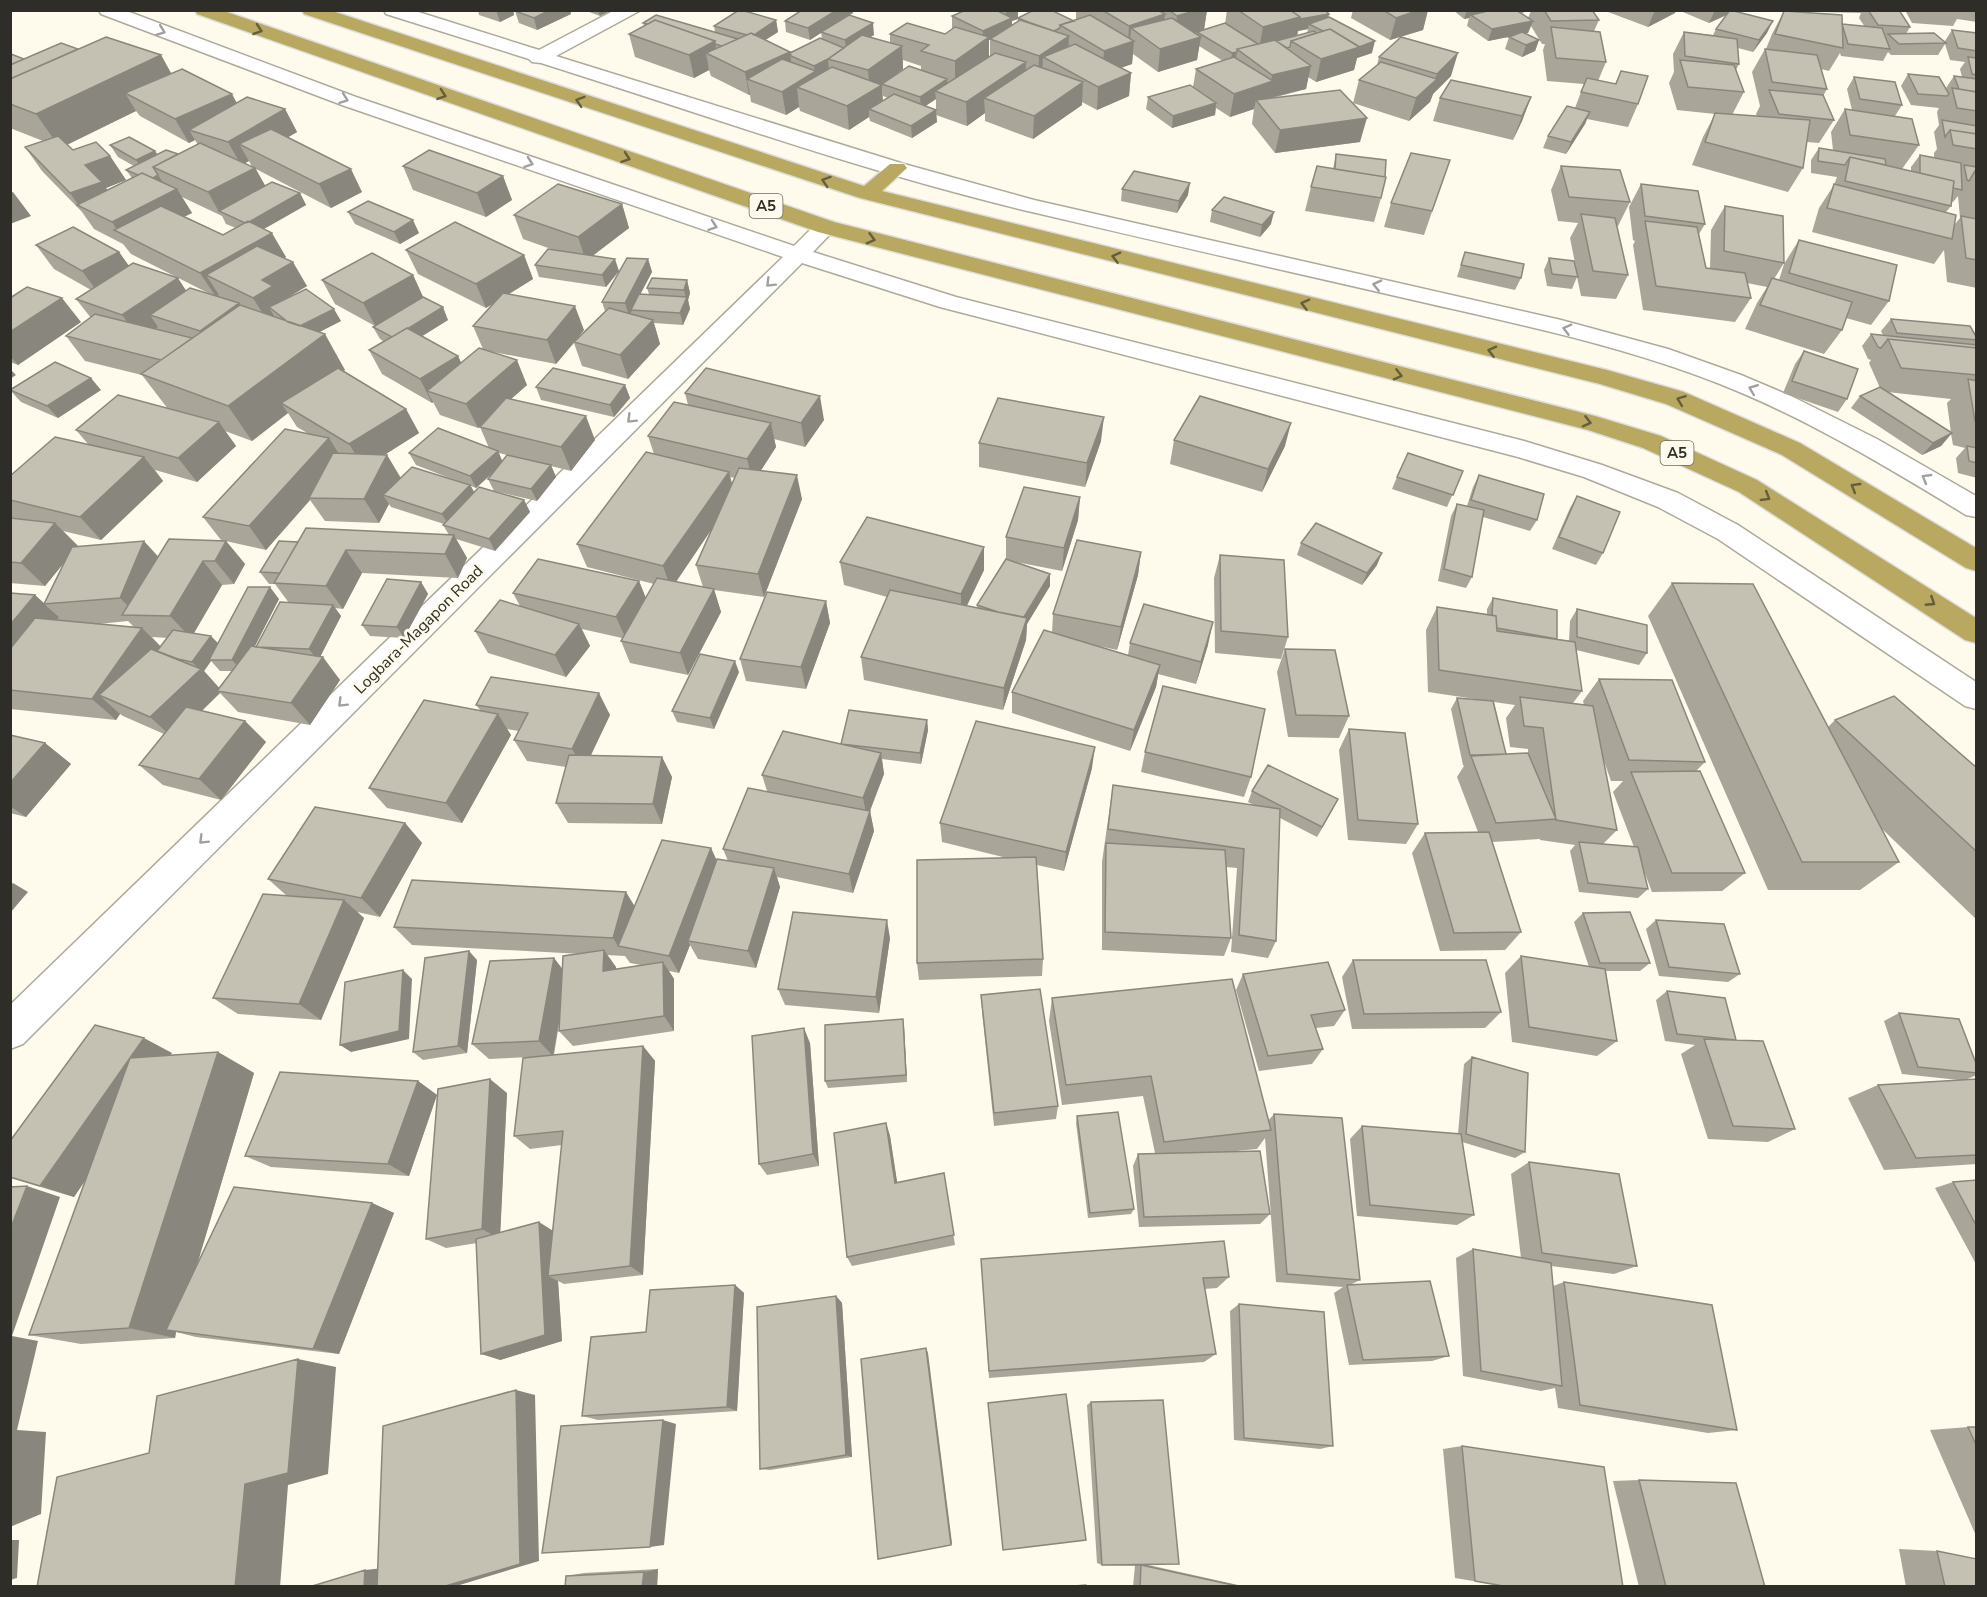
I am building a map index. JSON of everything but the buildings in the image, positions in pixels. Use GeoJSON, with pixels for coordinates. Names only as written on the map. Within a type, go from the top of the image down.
{"type":"FeatureCollection","features":[{"type":"Feature","properties":{"kind":"highway","name":"A5"},"geometry":{"type":"LineString","coordinates":[[203,10],[826,227],[1341,361],[1595,424],[1662,446],[1748,486],[1977,632]]}},
{"type":"Feature","properties":{"kind":"highway"},"geometry":{"type":"LineString","coordinates":[[310,10],[867,194],[1362,319],[1607,378],[1676,398],[1791,449],[1977,561]]}},
{"type":"Feature","properties":{"kind":"highway"},"geometry":{"type":"LineString","coordinates":[[867,194],[897,168]]}},
{"type":"Feature","properties":{"kind":"street"},"geometry":{"type":"LineString","coordinates":[[107,10],[350,101],[798,255],[948,302],[1524,450],[1593,471],[1668,500],[1728,532],[1977,697]]}},
{"type":"Feature","properties":{"kind":"street"},"geometry":{"type":"LineString","coordinates":[[392,10],[538,58],[897,168],[1030,205],[1561,327],[1647,351],[1754,389],[1849,434],[1972,504]]}},
{"type":"Feature","properties":{"kind":"street"},"geometry":{"type":"LineString","coordinates":[[538,58],[625,12],[633,10]]}},
{"type":"Feature","properties":{"kind":"street","name":"Logbara-Magapon Road"},"geometry":{"type":"LineString","coordinates":[[10,1031],[826,227]]}}]}
